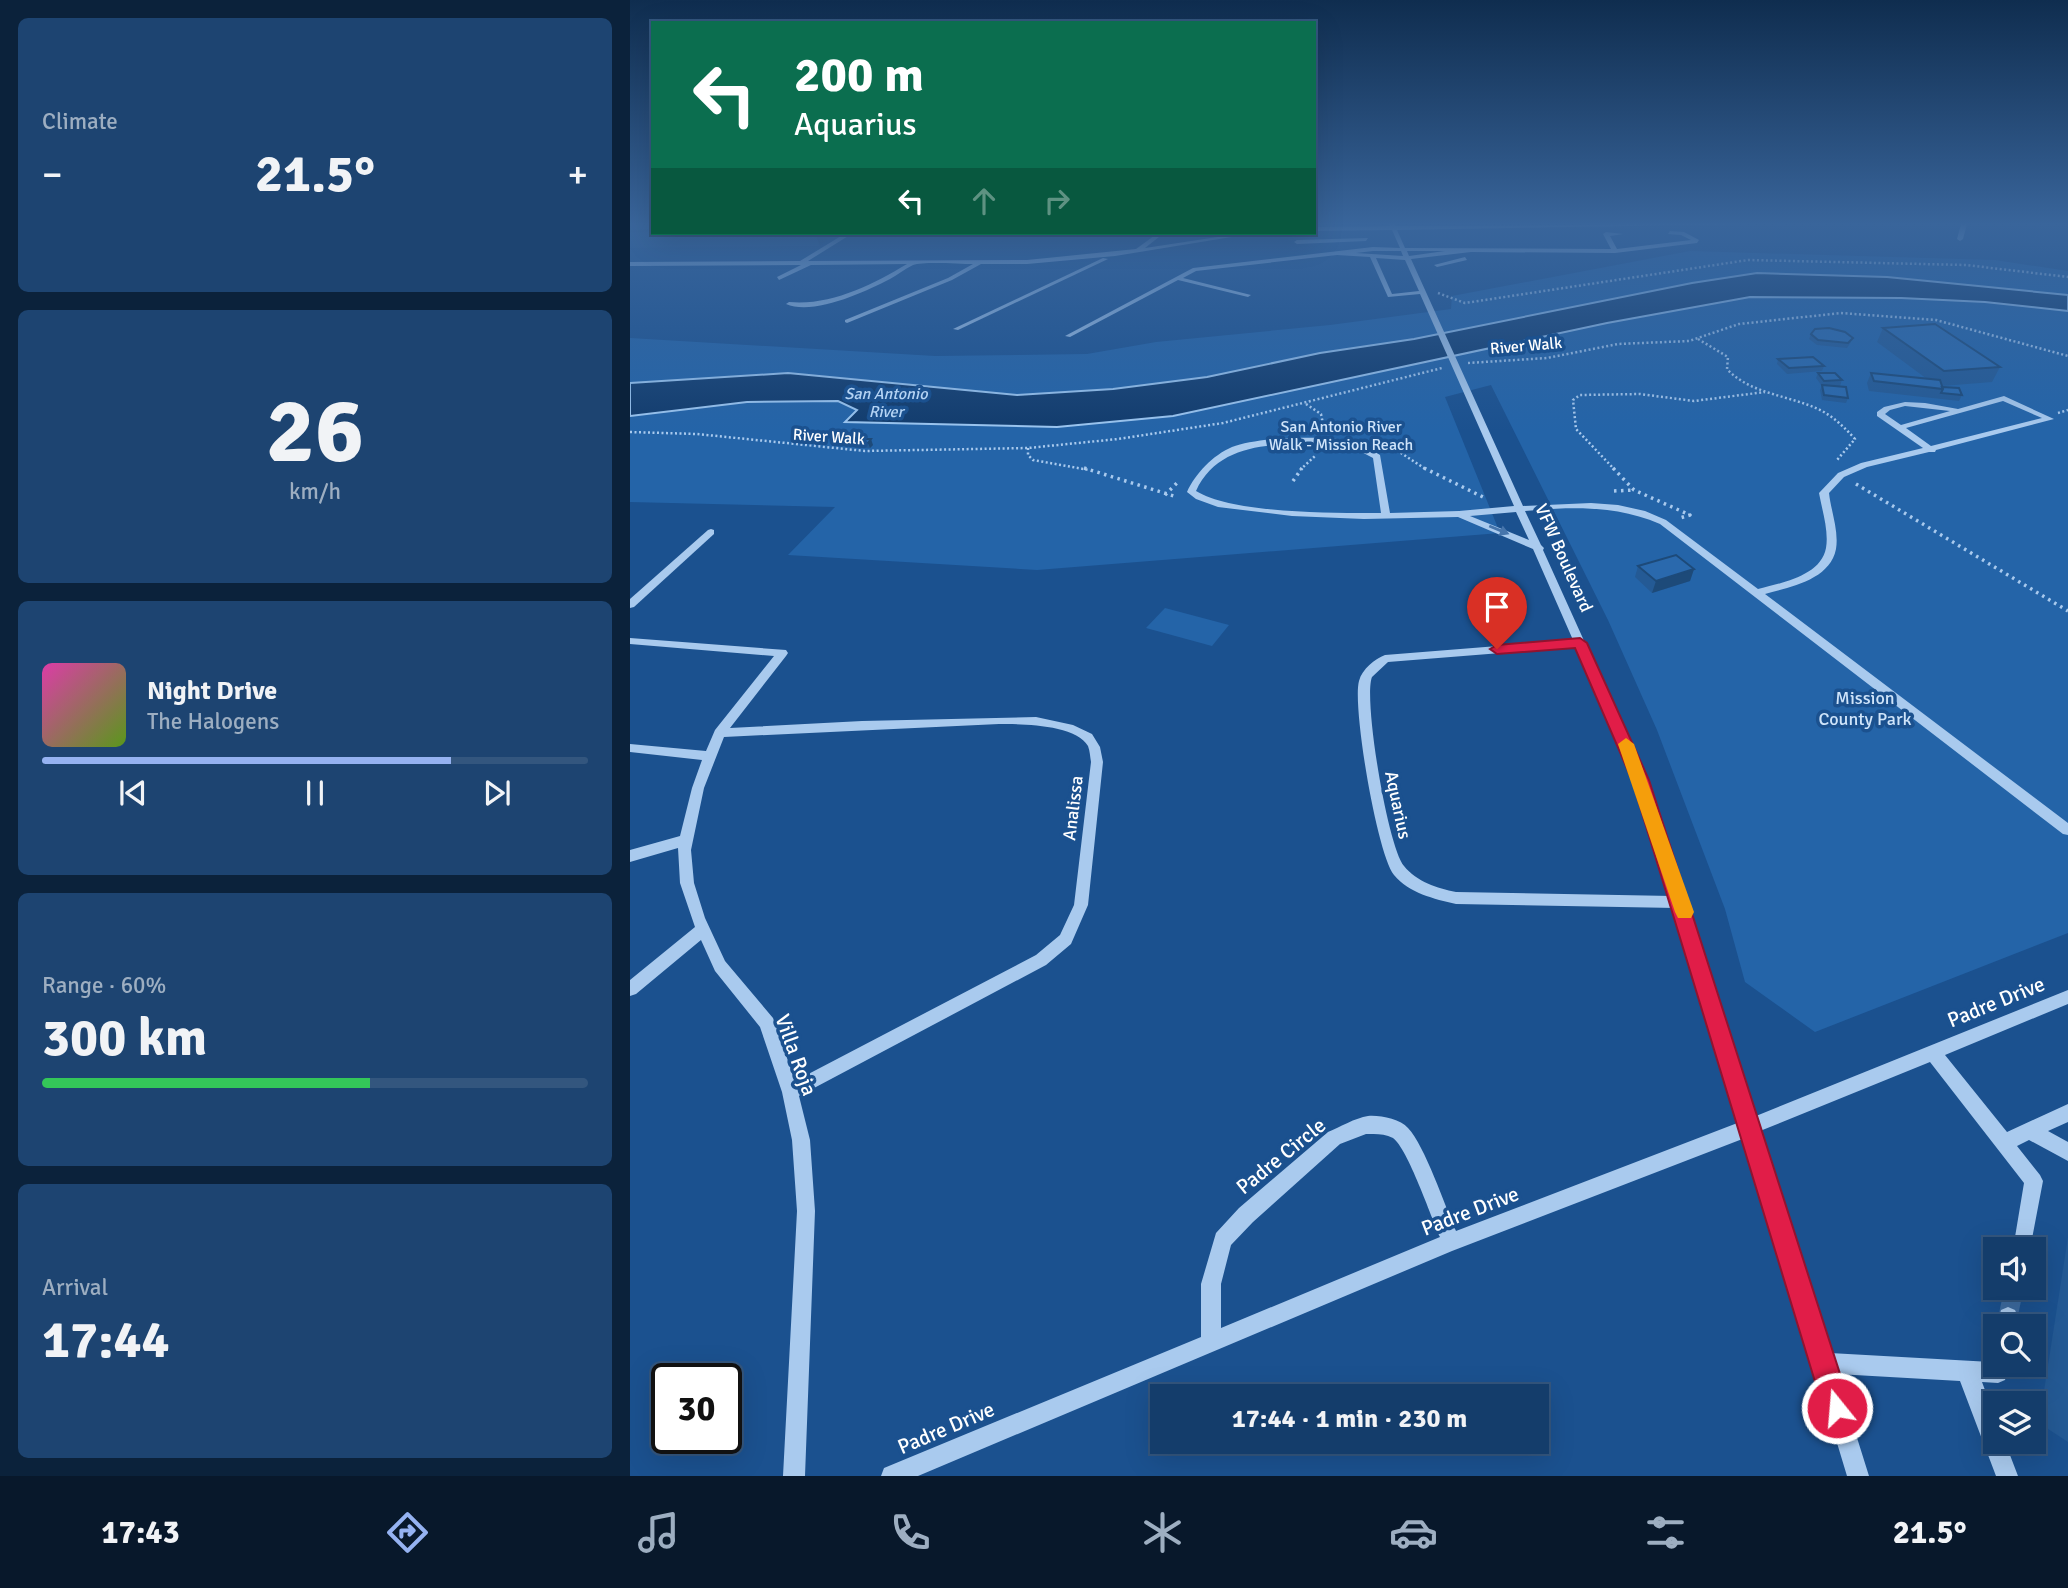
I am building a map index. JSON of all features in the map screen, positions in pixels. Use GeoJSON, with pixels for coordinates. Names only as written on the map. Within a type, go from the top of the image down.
{"type":"FeatureCollection","features":[{"type":"Feature","properties":{"kind":"street"},"geometry":{"type":"LineString","coordinates":[[789,304],[808,307],[847,293]]}},
{"type":"Feature","properties":{"kind":"street"},"geometry":{"type":"LineString","coordinates":[[847,321],[916,293]]}},
{"type":"Feature","properties":{"kind":"street"},"geometry":{"type":"LineString","coordinates":[[956,329],[1033,293]]}},
{"type":"Feature","properties":{"kind":"street"},"geometry":{"type":"LineString","coordinates":[[1068,336],[1149,293]]}},
{"type":"Feature","properties":{"kind":"street"},"geometry":{"type":"LineString","coordinates":[[1239,293],[1248,295]]}},
{"type":"Feature","properties":{"kind":"street"},"geometry":{"type":"LineString","coordinates":[[1389,293],[1390,296],[1415,293]]}},
{"type":"Feature","properties":{"kind":"street","name":"VFW Boulevard"},"geometry":{"type":"LineString","coordinates":[[1422,293],[1641,780],[1858,1476]]}},
{"type":"Feature","properties":{"kind":"street"},"geometry":{"type":"LineString","coordinates":[[1758,593],[1796,582],[1822,566],[1831,550],[1824,493],[1840,475],[1864,466],[2050,419],[2004,398],[1898,428]]}},
{"type":"Feature","properties":{"kind":"street"},"geometry":{"type":"LineString","coordinates":[[1932,450],[1880,414],[1886,408],[1918,405],[1961,410]]}},
{"type":"Feature","properties":{"kind":"street"},"geometry":{"type":"LineString","coordinates":[[1386,516],[1377,457],[1363,447],[1345,443],[1250,444],[1232,450],[1195,482],[1191,492],[1199,498],[1244,508],[1312,516],[1386,516],[1459,514],[1521,509],[1623,507],[1663,522],[2068,830]]}},
{"type":"Feature","properties":{"kind":"street"},"geometry":{"type":"LineString","coordinates":[[1459,514],[1539,548]]}},
{"type":"Feature","properties":{"kind":"street"},"geometry":{"type":"LineString","coordinates":[[630,605],[711,532]]}},
{"type":"Feature","properties":{"kind":"street"},"geometry":{"type":"LineString","coordinates":[[630,640],[782,653]]}},
{"type":"Feature","properties":{"kind":"street","name":"Aquarius"},"geometry":{"type":"LineString","coordinates":[[1580,643],[1385,659],[1373,668],[1364,682],[1370,755],[1393,863],[1410,880],[1433,894],[1456,898],[1681,902]]}},
{"type":"Feature","properties":{"kind":"street","name":"Villa Roja"},"geometry":{"type":"LineString","coordinates":[[782,653],[719,733],[709,756],[686,841],[687,883],[703,929],[720,966],[767,1023],[790,1092],[801,1140],[806,1211],[794,1476]]}},
{"type":"Feature","properties":{"kind":"street","name":"Analissa"},"geometry":{"type":"LineString","coordinates":[[719,733],[829,725],[1020,721],[1069,728],[1086,736],[1095,746],[1097,762],[1081,905],[1066,939],[1030,966],[790,1092]]}},
{"type":"Feature","properties":{"kind":"street"},"geometry":{"type":"LineString","coordinates":[[630,748],[709,756]]}},
{"type":"Feature","properties":{"kind":"street"},"geometry":{"type":"LineString","coordinates":[[630,856],[686,841]]}},
{"type":"Feature","properties":{"kind":"street"},"geometry":{"type":"LineString","coordinates":[[630,989],[703,929]]}},
{"type":"Feature","properties":{"kind":"street","name":"Padre Drive"},"geometry":{"type":"LineString","coordinates":[[892,1476],[1211,1340],[1451,1242],[1750,1127],[2068,997]]}},
{"type":"Feature","properties":{"kind":"street"},"geometry":{"type":"LineString","coordinates":[[1933,1053],[2034,1181],[2024,1237]]}},
{"type":"Feature","properties":{"kind":"street"},"geometry":{"type":"LineString","coordinates":[[2003,1143],[2068,1113]]}},
{"type":"Feature","properties":{"kind":"street","name":"Padre Circle"},"geometry":{"type":"LineString","coordinates":[[1211,1340],[1210,1284],[1223,1240],[1246,1215],[1334,1138],[1366,1125],[1383,1125],[1401,1133],[1414,1154],[1451,1242]]}},
{"type":"Feature","properties":{"kind":"street"},"geometry":{"type":"LineString","coordinates":[[2030,1131],[2068,1152]]}},
{"type":"Feature","properties":{"kind":"street"},"geometry":{"type":"LineString","coordinates":[[1823,1363],[1983,1372]]}},
{"type":"Feature","properties":{"kind":"street"},"geometry":{"type":"LineString","coordinates":[[1967,1371],[2007,1476]]}},
{"type":"Feature","properties":{"kind":"path"},"geometry":{"type":"LineString","coordinates":[[1438,293],[1454,301],[1477,302],[1536,293]]}},
{"type":"Feature","properties":{"kind":"path","name":"River Walk"},"geometry":{"type":"LineString","coordinates":[[1461,364],[1547,358],[1618,344],[1689,341],[1749,322],[1841,313],[1936,320],[2068,356]]}},
{"type":"Feature","properties":{"kind":"path","name":"River Walk"},"geometry":{"type":"LineString","coordinates":[[630,432],[697,435],[865,451],[1028,448],[1118,439],[1213,425],[1450,366]]}},
{"type":"Feature","properties":{"kind":"path"},"geometry":{"type":"LineString","coordinates":[[1663,522],[1690,515],[1634,490],[1576,429],[1573,400],[1580,395],[1640,394],[1694,401],[1765,391]]}},
{"type":"Feature","properties":{"kind":"path"},"geometry":{"type":"LineString","coordinates":[[1028,448],[1028,455],[1033,460],[1079,466],[1165,495],[1199,498]]}},
{"type":"Feature","properties":{"kind":"green space"},"geometry":{"type":"Polygon","coordinates":[[[1469,293],[2068,293],[2068,933],[1815,1032],[1745,982],[1725,909],[1657,730],[1608,620],[1491,385],[1445,397],[1500,533],[1037,570],[788,555],[835,507],[630,502],[630,338],[935,356],[1087,354],[1156,342],[1330,325],[1451,309],[1452,296],[1469,293]]]}},
{"type":"Feature","properties":{"kind":"green space"},"geometry":{"type":"Polygon","coordinates":[[[1165,608],[1229,625],[1212,646],[1146,628],[1165,608]]]}},
{"type":"Feature","properties":{"kind":"water","name":"San Antonio River"},"geometry":{"type":"Polygon","coordinates":[[[1643,293],[2068,295],[2068,311],[1985,302],[1901,298],[1750,297],[1607,323],[1173,416],[1057,427],[845,422],[857,410],[838,401],[747,402],[630,416],[630,383],[788,373],[1017,395],[1113,389],[1207,377],[1320,353],[1414,339],[1643,293]]]}},
{"type":"Feature","properties":{"kind":"building"},"geometry":{"type":"Polygon","coordinates":[[[1935,324],[2000,367],[1944,371],[1883,328],[1935,324]]]}},
{"type":"Feature","properties":{"kind":"building"},"geometry":{"type":"Polygon","coordinates":[[[1829,328],[1845,332],[1853,338],[1848,343],[1818,340],[1811,334],[1815,329],[1829,328]]]}},
{"type":"Feature","properties":{"kind":"building"},"geometry":{"type":"Polygon","coordinates":[[[1813,357],[1824,366],[1789,368],[1778,359],[1813,357]]]}},
{"type":"Feature","properties":{"kind":"building"},"geometry":{"type":"Polygon","coordinates":[[[1818,373],[1835,373],[1842,380],[1824,381],[1818,373]]]}},
{"type":"Feature","properties":{"kind":"building"},"geometry":{"type":"Polygon","coordinates":[[[1871,373],[1940,380],[1943,389],[1874,381],[1871,373]]]}},
{"type":"Feature","properties":{"kind":"building"},"geometry":{"type":"Polygon","coordinates":[[[1822,385],[1846,387],[1848,398],[1824,395],[1822,385]]]}},
{"type":"Feature","properties":{"kind":"building"},"geometry":{"type":"Polygon","coordinates":[[[1942,387],[1959,388],[1962,395],[1941,393],[1942,387]]]}},
{"type":"Feature","properties":{"kind":"building"},"geometry":{"type":"Polygon","coordinates":[[[856,439],[871,439],[868,443],[852,442],[856,439]]]}},
{"type":"Feature","properties":{"kind":"building"},"geometry":{"type":"Polygon","coordinates":[[[1676,555],[1694,569],[1656,581],[1638,566],[1676,555]]]}},
{"type":"Feature","properties":{"kind":"tunnel"},"geometry":{"type":"LineString","coordinates":[[2009,1314],[2012,1300]]}},
{"type":"Feature","properties":{"kind":"slow traffic"},"geometry":{"type":"LineString","coordinates":[[1626,744],[1641,780],[1684,912]]}},
{"type":"Feature","properties":{"kind":"route"},"geometry":{"type":"LineString","coordinates":[[1497,649],[1580,643],[1616,722],[1641,780],[1681,902],[1837,1408]]}},
{"type":"Feature","properties":{"kind":"park label","name":"San Antonio River Walk - Mission Reach"},"geometry":{"type":"Point","coordinates":[1341,435]}},
{"type":"Feature","properties":{"kind":"park label","name":"Mission County Park"},"geometry":{"type":"Point","coordinates":[1865,708]}}]}
